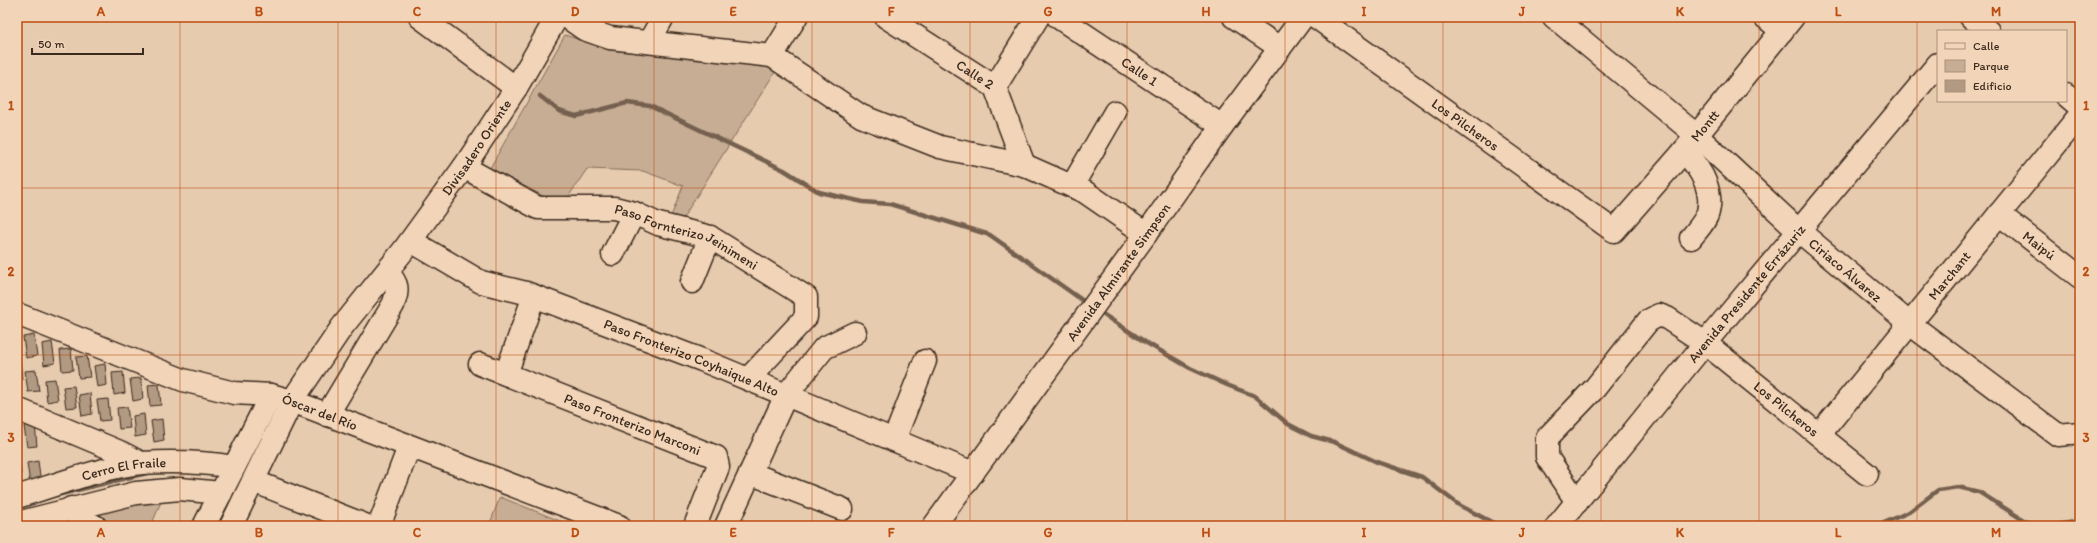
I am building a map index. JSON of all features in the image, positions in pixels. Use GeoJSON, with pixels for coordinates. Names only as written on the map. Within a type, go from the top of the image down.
{"type":"FeatureCollection","features":[{"type":"Feature","properties":{"kind":"street"},"geometry":{"type":"LineString","coordinates":[[420,17],[516,88]]}},
{"type":"Feature","properties":{"kind":"street"},"geometry":{"type":"LineString","coordinates":[[558,17],[584,29],[610,38],[772,56],[861,116],[940,147],[1024,165],[1085,192],[1146,234]]}},
{"type":"Feature","properties":{"kind":"street","name":"Divisadero Oriente"},"geometry":{"type":"LineString","coordinates":[[231,526],[292,401],[342,327],[387,272],[464,167],[516,88],[558,17]]}},
{"type":"Feature","properties":{"kind":"street"},"geometry":{"type":"LineString","coordinates":[[649,42],[663,17]]}},
{"type":"Feature","properties":{"kind":"street"},"geometry":{"type":"LineString","coordinates":[[772,56],[796,17]]}},
{"type":"Feature","properties":{"kind":"street","name":"Calle 2"},"geometry":{"type":"LineString","coordinates":[[886,17],[995,87],[1024,165]]}},
{"type":"Feature","properties":{"kind":"street"},"geometry":{"type":"LineString","coordinates":[[995,87],[1038,17]]}},
{"type":"Feature","properties":{"kind":"street","name":"Calle 1"},"geometry":{"type":"LineString","coordinates":[[1058,17],[1222,126]]}},
{"type":"Feature","properties":{"kind":"street"},"geometry":{"type":"LineString","coordinates":[[1234,17],[1280,48]]}},
{"type":"Feature","properties":{"kind":"street","name":"Avenida Almirante Simpson"},"geometry":{"type":"LineString","coordinates":[[934,526],[1146,234],[1222,126],[1303,17]]}},
{"type":"Feature","properties":{"kind":"street","name":"Los Pilcheros"},"geometry":{"type":"LineString","coordinates":[[1316,17],[1614,231]]}},
{"type":"Feature","properties":{"kind":"street","name":"Ciriaco Álvarez"},"geometry":{"type":"LineString","coordinates":[[1554,17],[1690,143],[1799,231],[1910,324],[2058,435],[2080,433]]}},
{"type":"Feature","properties":{"kind":"street"},"geometry":{"type":"LineString","coordinates":[[1765,17],[1788,24]]}},
{"type":"Feature","properties":{"kind":"street","name":"Montt"},"geometry":{"type":"LineString","coordinates":[[1614,231],[1690,143],[1788,24]]}},
{"type":"Feature","properties":{"kind":"street","name":"Avenida Presidente Errázuriz"},"geometry":{"type":"LineString","coordinates":[[1558,526],[1705,343],[1937,65]]}},
{"type":"Feature","properties":{"kind":"street"},"geometry":{"type":"LineString","coordinates":[[2067,96],[2080,107]]}},
{"type":"Feature","properties":{"kind":"street"},"geometry":{"type":"LineString","coordinates":[[1072,186],[1115,112]]}},
{"type":"Feature","properties":{"kind":"street","name":"Marchant"},"geometry":{"type":"LineString","coordinates":[[1819,435],[2080,115]]}},
{"type":"Feature","properties":{"kind":"street"},"geometry":{"type":"LineString","coordinates":[[1690,143],[1694,163],[1702,176],[1708,193],[1708,213],[1692,238]]}},
{"type":"Feature","properties":{"kind":"street","name":"Paso Fornterizo Jeinimeni"},"geometry":{"type":"LineString","coordinates":[[464,167],[538,208],[614,208],[634,213],[658,224],[710,237],[806,297],[806,317],[748,379]]}},
{"type":"Feature","properties":{"kind":"street"},"geometry":{"type":"LineString","coordinates":[[613,254],[634,213]]}},
{"type":"Feature","properties":{"kind":"street","name":"Maipú"},"geometry":{"type":"LineString","coordinates":[[1999,214],[2080,277]]}},
{"type":"Feature","properties":{"kind":"street"},"geometry":{"type":"LineString","coordinates":[[692,282],[710,237]]}},
{"type":"Feature","properties":{"kind":"street","name":"Paso Fronterizo Coyhaique Alto"},"geometry":{"type":"LineString","coordinates":[[411,240],[481,282],[534,296],[748,379],[973,473]]}},
{"type":"Feature","properties":{"kind":"street"},"geometry":{"type":"LineString","coordinates":[[327,414],[393,305],[398,289],[395,280],[387,272]]}},
{"type":"Feature","properties":{"kind":"street"},"geometry":{"type":"LineString","coordinates":[[506,374],[534,296]]}},
{"type":"Feature","properties":{"kind":"street","name":"Óscar del Río"},"geometry":{"type":"LineString","coordinates":[[17,314],[182,380],[234,393],[271,395],[292,401],[408,447],[619,526]]}},
{"type":"Feature","properties":{"kind":"street","name":"Los Pilcheros"},"geometry":{"type":"LineString","coordinates":[[1577,502],[1547,457],[1547,438],[1595,388],[1648,321],[1659,315],[1663,316],[1705,343],[1867,474]]}},
{"type":"Feature","properties":{"kind":"street"},"geometry":{"type":"LineString","coordinates":[[726,526],[786,395],[824,348],[855,333]]}},
{"type":"Feature","properties":{"kind":"street"},"geometry":{"type":"LineString","coordinates":[[894,440],[925,361]]}},
{"type":"Feature","properties":{"kind":"street","name":"Paso Fronterizo Marconi"},"geometry":{"type":"LineString","coordinates":[[480,364],[716,457],[718,467],[695,526]]}},
{"type":"Feature","properties":{"kind":"street"},"geometry":{"type":"LineString","coordinates":[[204,526],[271,395]]}},
{"type":"Feature","properties":{"kind":"street"},"geometry":{"type":"LineString","coordinates":[[17,409],[122,453],[141,464]]}},
{"type":"Feature","properties":{"kind":"street"},"geometry":{"type":"LineString","coordinates":[[378,526],[408,447]]}},
{"type":"Feature","properties":{"kind":"street","name":"Cerro El Fraile"},"geometry":{"type":"LineString","coordinates":[[17,497],[116,468],[141,464],[198,462],[234,467]]}},
{"type":"Feature","properties":{"kind":"street"},"geometry":{"type":"LineString","coordinates":[[750,473],[842,509]]}},
{"type":"Feature","properties":{"kind":"street"},"geometry":{"type":"LineString","coordinates":[[253,481],[367,526]]}},
{"type":"Feature","properties":{"kind":"street","name":"Cerro El Fraile"},"geometry":{"type":"LineString","coordinates":[[17,523],[71,508],[136,493],[180,489],[221,493]]}},
{"type":"Feature","properties":{"kind":"street"},"geometry":{"type":"LineString","coordinates":[[71,508],[81,520],[95,526]]}},
{"type":"Feature","properties":{"kind":"green space"},"geometry":{"type":"Polygon","coordinates":[[[565,35],[610,50],[765,66],[775,72],[681,221],[670,219],[683,186],[643,171],[587,169],[568,197],[547,198],[490,168],[565,35]]]}},
{"type":"Feature","properties":{"kind":"green space"},"geometry":{"type":"Polygon","coordinates":[[[163,497],[151,526],[112,526],[90,517],[88,513],[163,497]]]}},
{"type":"Feature","properties":{"kind":"green space"},"geometry":{"type":"Polygon","coordinates":[[[500,497],[573,526],[489,526],[500,497]]]}},
{"type":"Feature","properties":{"kind":"building"},"geometry":{"type":"Polygon","coordinates":[[[34,335],[37,356],[26,358],[23,337],[34,335]]]}},
{"type":"Feature","properties":{"kind":"building"},"geometry":{"type":"Polygon","coordinates":[[[52,342],[55,363],[44,365],[42,344],[52,342]]]}},
{"type":"Feature","properties":{"kind":"building"},"geometry":{"type":"Polygon","coordinates":[[[71,349],[73,370],[62,371],[60,350],[71,349]]]}},
{"type":"Feature","properties":{"kind":"building"},"geometry":{"type":"Polygon","coordinates":[[[87,356],[90,377],[79,378],[76,357],[87,356]]]}},
{"type":"Feature","properties":{"kind":"building"},"geometry":{"type":"Polygon","coordinates":[[[20,359],[22,380],[17,381],[17,360],[20,359]]]}},
{"type":"Feature","properties":{"kind":"building"},"geometry":{"type":"Polygon","coordinates":[[[105,364],[107,385],[97,387],[94,366],[105,364]]]}},
{"type":"Feature","properties":{"kind":"building"},"geometry":{"type":"Polygon","coordinates":[[[36,370],[39,391],[28,392],[25,371],[36,370]]]}},
{"type":"Feature","properties":{"kind":"building"},"geometry":{"type":"Polygon","coordinates":[[[123,372],[125,393],[114,395],[112,373],[123,372]]]}},
{"type":"Feature","properties":{"kind":"building"},"geometry":{"type":"Polygon","coordinates":[[[141,378],[143,399],[133,401],[130,379],[141,378]]]}},
{"type":"Feature","properties":{"kind":"building"},"geometry":{"type":"Polygon","coordinates":[[[55,379],[58,400],[47,402],[45,380],[55,379]]]}},
{"type":"Feature","properties":{"kind":"building"},"geometry":{"type":"Polygon","coordinates":[[[159,384],[161,405],[150,406],[148,385],[159,384]]]}},
{"type":"Feature","properties":{"kind":"building"},"geometry":{"type":"Polygon","coordinates":[[[74,386],[77,407],[66,408],[63,387],[74,386]]]}},
{"type":"Feature","properties":{"kind":"building"},"geometry":{"type":"Polygon","coordinates":[[[90,393],[92,414],[82,416],[79,395],[90,393]]]}},
{"type":"Feature","properties":{"kind":"building"},"geometry":{"type":"Polygon","coordinates":[[[108,399],[110,420],[100,421],[97,400],[108,399]]]}},
{"type":"Feature","properties":{"kind":"building"},"geometry":{"type":"Polygon","coordinates":[[[127,407],[130,428],[119,429],[117,408],[127,407]]]}},
{"type":"Feature","properties":{"kind":"building"},"geometry":{"type":"Polygon","coordinates":[[[144,414],[146,435],[135,437],[133,416],[144,414]]]}},
{"type":"Feature","properties":{"kind":"building"},"geometry":{"type":"Polygon","coordinates":[[[162,419],[164,440],[154,442],[151,421],[162,419]]]}},
{"type":"Feature","properties":{"kind":"building"},"geometry":{"type":"Polygon","coordinates":[[[17,422],[20,443],[17,444],[17,422]]]}},
{"type":"Feature","properties":{"kind":"building"},"geometry":{"type":"Polygon","coordinates":[[[35,424],[37,446],[27,447],[24,426],[35,424]]]}},
{"type":"Feature","properties":{"kind":"building"},"geometry":{"type":"Polygon","coordinates":[[[38,461],[41,483],[30,484],[27,463],[38,461]]]}},
{"type":"Feature","properties":{"kind":"building"},"geometry":{"type":"Polygon","coordinates":[[[17,464],[20,464],[22,485],[17,485],[17,464]]]}},
{"type":"Feature","properties":{"kind":"waterway"},"geometry":{"type":"LineString","coordinates":[[540,96],[559,111],[576,116],[627,103],[650,106],[784,170],[819,192],[863,202],[890,204],[990,235],[1082,300]]}},
{"type":"Feature","properties":{"kind":"waterway"},"geometry":{"type":"LineString","coordinates":[[1104,315],[1145,342],[1190,368],[1255,396],[1288,424],[1311,436],[1334,442],[1377,462],[1422,477],[1459,505],[1499,526]]}},
{"type":"Feature","properties":{"kind":"waterway"},"geometry":{"type":"LineString","coordinates":[[57,495],[147,473]]}},
{"type":"Feature","properties":{"kind":"waterway"},"geometry":{"type":"LineString","coordinates":[[1877,526],[1909,512],[1938,490],[1958,487],[1979,492],[2033,526]]}},
{"type":"Feature","properties":{"kind":"waterway"},"geometry":{"type":"LineString","coordinates":[[2050,526],[2080,521]]}}]}
